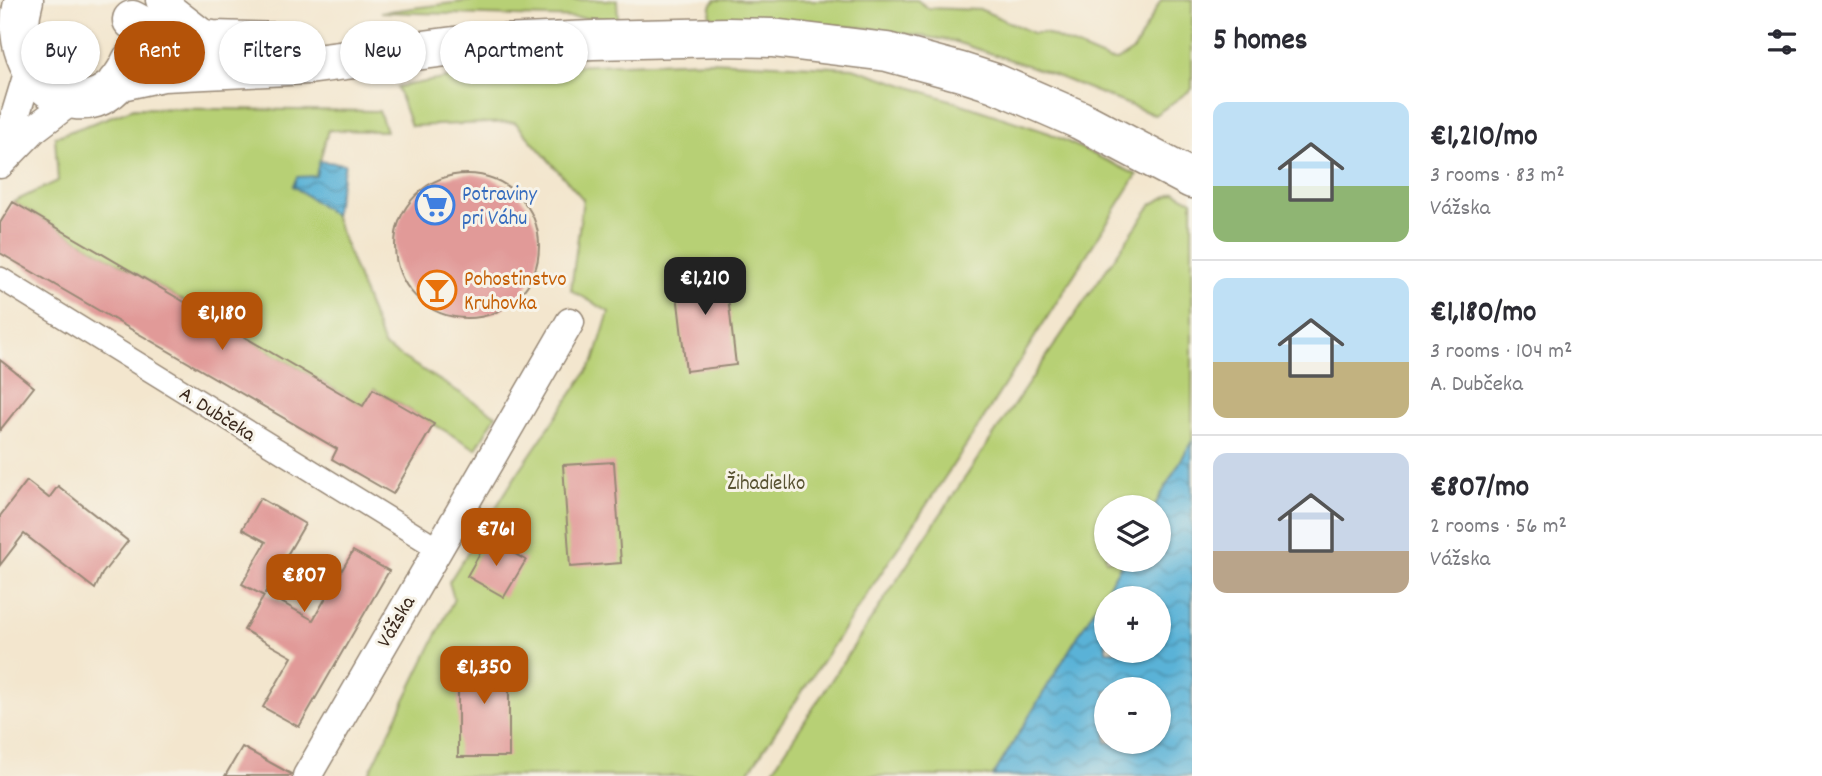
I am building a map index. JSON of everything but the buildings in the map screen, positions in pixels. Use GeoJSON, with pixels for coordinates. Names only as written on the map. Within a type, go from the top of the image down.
{"type":"FeatureCollection","features":[{"type":"Feature","properties":{"kind":"main road"},"geometry":{"type":"LineString","coordinates":[[138,7],[160,35],[213,40],[440,46]]}},
{"type":"Feature","properties":{"kind":"main road"},"geometry":{"type":"LineString","coordinates":[[13,15],[11,29],[15,73],[46,95],[71,101],[96,96],[114,84]]}},
{"type":"Feature","properties":{"kind":"main road"},"geometry":{"type":"LineString","coordinates":[[588,42],[772,38],[850,46],[928,62],[995,83],[1080,120],[1192,179]]}},
{"type":"Feature","properties":{"kind":"main road"},"geometry":{"type":"LineString","coordinates":[[205,70],[308,65],[440,48]]}},
{"type":"Feature","properties":{"kind":"street"},"geometry":{"type":"LineString","coordinates":[[0,145],[13,123],[15,73]]}},
{"type":"Feature","properties":{"kind":"street"},"geometry":{"type":"LineString","coordinates":[[0,164],[34,128],[71,101]]}},
{"type":"Feature","properties":{"kind":"street","name":"A. Dubčeka"},"geometry":{"type":"LineString","coordinates":[[0,278],[437,548]]}},
{"type":"Feature","properties":{"kind":"street","name":"Vážska"},"geometry":{"type":"LineString","coordinates":[[307,776],[570,322]]}},
{"type":"Feature","properties":{"kind":"green space"},"geometry":{"type":"Polygon","coordinates":[[[477,0],[617,0],[618,19],[381,12],[477,0]]]}},
{"type":"Feature","properties":{"kind":"green space"},"geometry":{"type":"Polygon","coordinates":[[[715,0],[917,0],[928,8],[982,10],[1033,33],[1045,33],[1108,60],[1117,61],[1134,50],[1161,0],[1192,0],[1192,89],[1155,115],[1041,70],[953,41],[867,28],[710,18],[711,6],[715,0]]]}},
{"type":"Feature","properties":{"kind":"green space","name":"Žihadielko"},"geometry":{"type":"Polygon","coordinates":[[[710,61],[853,68],[1049,133],[1137,175],[971,438],[746,776],[368,776],[454,599],[449,582],[517,474],[594,361],[609,312],[571,290],[583,199],[515,122],[411,126],[397,87],[440,79],[440,84],[588,84],[588,65],[710,61]]]}},
{"type":"Feature","properties":{"kind":"green space"},"geometry":{"type":"Polygon","coordinates":[[[134,108],[379,111],[386,131],[328,130],[316,176],[293,186],[334,215],[384,346],[496,415],[476,449],[374,389],[363,406],[13,202],[58,181],[55,137],[134,108]]]}},
{"type":"Feature","properties":{"kind":"green space"},"geometry":{"type":"Polygon","coordinates":[[[1175,192],[1192,201],[1192,441],[1161,495],[1094,495],[1094,572],[1117,572],[1108,586],[1094,586],[1094,609],[993,776],[769,776],[958,488],[1152,204],[1175,192]]]}},
{"type":"Feature","properties":{"kind":"water"},"geometry":{"type":"Polygon","coordinates":[[[319,161],[345,164],[334,215],[293,186],[297,177],[316,176],[319,161]]]}},
{"type":"Feature","properties":{"kind":"water"},"geometry":{"type":"Polygon","coordinates":[[[1192,441],[1192,776],[993,776],[1094,609],[1094,663],[1171,663],[1171,586],[1108,586],[1117,572],[1171,572],[1171,495],[1161,495],[1192,441]]]}},
{"type":"Feature","properties":{"kind":"place","name":"Potraviny pri Váhu"},"geometry":{"type":"Point","coordinates":[435,205]}},
{"type":"Feature","properties":{"kind":"place","name":"Pohostinstvo Kruhovka"},"geometry":{"type":"Point","coordinates":[437,290]}}]}
